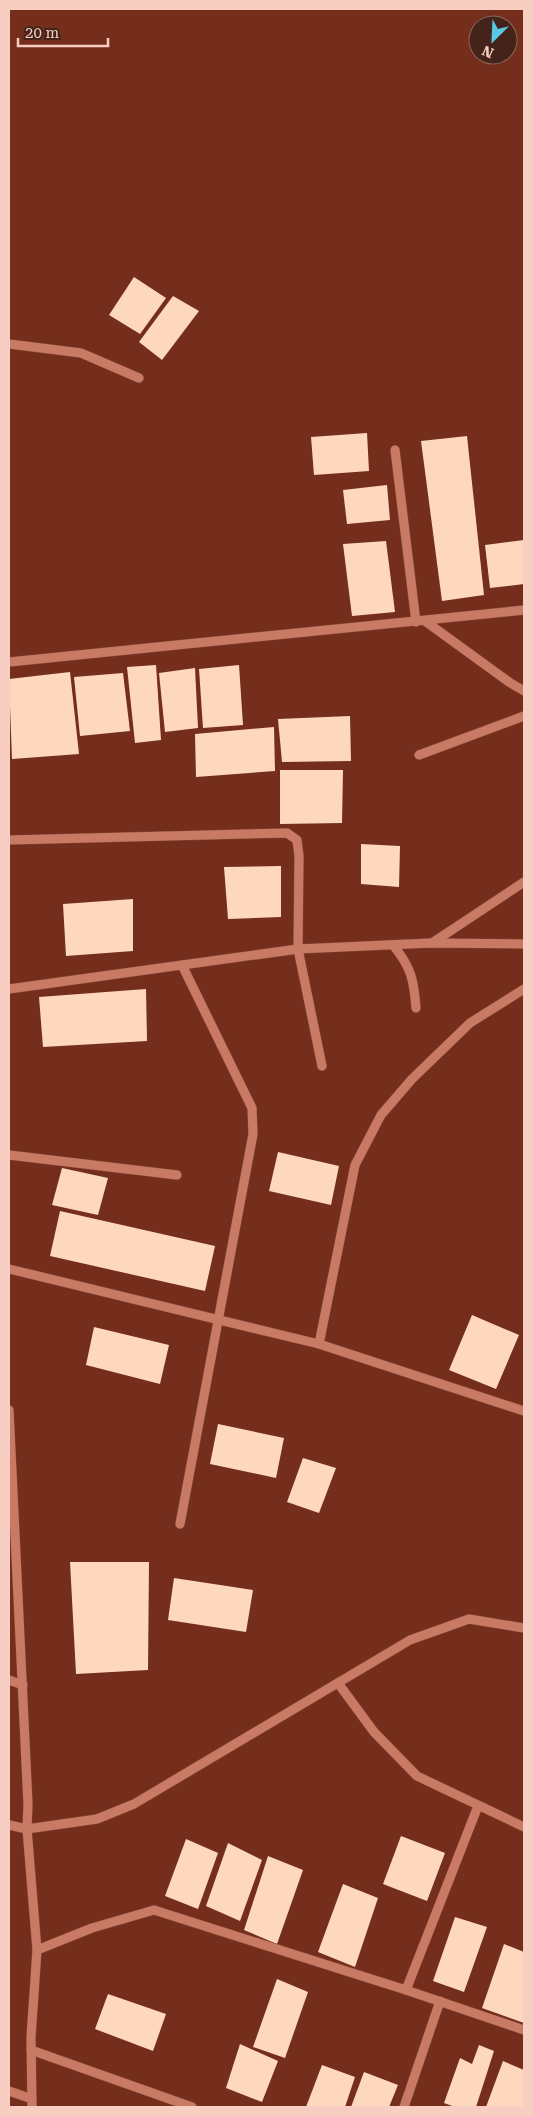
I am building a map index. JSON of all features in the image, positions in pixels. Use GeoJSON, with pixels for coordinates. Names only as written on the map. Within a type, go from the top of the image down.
{"type":"FeatureCollection","features":[{"type":"Feature","properties":{"kind":"street"},"geometry":{"type":"LineString","coordinates":[[9,344],[82,353],[139,378]]}},
{"type":"Feature","properties":{"kind":"street"},"geometry":{"type":"LineString","coordinates":[[395,450],[420,622],[524,691]]}},
{"type":"Feature","properties":{"kind":"street"},"geometry":{"type":"LineString","coordinates":[[9,662],[524,610]]}},
{"type":"Feature","properties":{"kind":"street"},"geometry":{"type":"LineString","coordinates":[[419,755],[524,716]]}},
{"type":"Feature","properties":{"kind":"street"},"geometry":{"type":"LineString","coordinates":[[9,840],[287,834],[297,840],[298,949],[322,1066]]}},
{"type":"Feature","properties":{"kind":"street"},"geometry":{"type":"LineString","coordinates":[[431,943],[524,882]]}},
{"type":"Feature","properties":{"kind":"street"},"geometry":{"type":"LineString","coordinates":[[513,891],[524,888]]}},
{"type":"Feature","properties":{"kind":"street"},"geometry":{"type":"LineString","coordinates":[[9,989],[298,949],[431,943],[524,944]]}},
{"type":"Feature","properties":{"kind":"street"},"geometry":{"type":"LineString","coordinates":[[393,945],[406,960],[413,979],[416,1008]]}},
{"type":"Feature","properties":{"kind":"street"},"geometry":{"type":"LineString","coordinates":[[180,1524],[253,1134],[252,1108],[182,965]]}},
{"type":"Feature","properties":{"kind":"street"},"geometry":{"type":"LineString","coordinates":[[319,1344],[355,1165],[381,1115],[412,1079],[470,1023],[524,989]]}},
{"type":"Feature","properties":{"kind":"street"},"geometry":{"type":"LineString","coordinates":[[9,1154],[177,1175]]}},
{"type":"Feature","properties":{"kind":"street"},"geometry":{"type":"LineString","coordinates":[[9,1269],[319,1344],[524,1411]]}},
{"type":"Feature","properties":{"kind":"street"},"geometry":{"type":"LineString","coordinates":[[9,1410],[23,1685],[28,1804],[27,1829],[36,1950],[31,2050],[32,2103],[9,2091]]}},
{"type":"Feature","properties":{"kind":"street"},"geometry":{"type":"LineString","coordinates":[[9,1825],[27,1829],[97,1819],[134,1804],[410,1640],[469,1619],[524,1628]]}},
{"type":"Feature","properties":{"kind":"street"},"geometry":{"type":"LineString","coordinates":[[9,1680],[23,1685]]}},
{"type":"Feature","properties":{"kind":"street"},"geometry":{"type":"LineString","coordinates":[[338,1683],[374,1732],[417,1776],[524,1827]]}},
{"type":"Feature","properties":{"kind":"street"},"geometry":{"type":"LineString","coordinates":[[406,1990],[478,1806]]}},
{"type":"Feature","properties":{"kind":"street"},"geometry":{"type":"LineString","coordinates":[[36,1950],[92,1928],[154,1910],[440,2001],[524,2030]]}},
{"type":"Feature","properties":{"kind":"street"},"geometry":{"type":"LineString","coordinates":[[404,2107],[440,2001]]}},
{"type":"Feature","properties":{"kind":"street"},"geometry":{"type":"LineString","coordinates":[[31,2050],[192,2107]]}},
{"type":"Feature","properties":{"kind":"building"},"geometry":{"type":"Polygon","coordinates":[[[134,277],[166,298],[140,334],[109,315],[134,277]]]}},
{"type":"Feature","properties":{"kind":"building"},"geometry":{"type":"Polygon","coordinates":[[[173,296],[199,311],[162,360],[139,342],[173,296]]]}},
{"type":"Feature","properties":{"kind":"building"},"geometry":{"type":"Polygon","coordinates":[[[367,433],[369,471],[314,475],[311,437],[367,433]]]}},
{"type":"Feature","properties":{"kind":"building"},"geometry":{"type":"Polygon","coordinates":[[[467,436],[484,595],[442,601],[421,441],[467,436]]]}},
{"type":"Feature","properties":{"kind":"building"},"geometry":{"type":"Polygon","coordinates":[[[387,485],[390,520],[347,524],[343,490],[387,485]]]}},
{"type":"Feature","properties":{"kind":"building"},"geometry":{"type":"Polygon","coordinates":[[[524,540],[524,584],[490,588],[485,545],[524,540]]]}},
{"type":"Feature","properties":{"kind":"building"},"geometry":{"type":"Polygon","coordinates":[[[386,541],[395,612],[352,616],[343,544],[386,541]]]}},
{"type":"Feature","properties":{"kind":"building"},"geometry":{"type":"Polygon","coordinates":[[[156,665],[161,740],[135,743],[127,667],[156,665]]]}},
{"type":"Feature","properties":{"kind":"building"},"geometry":{"type":"Polygon","coordinates":[[[239,665],[243,725],[203,728],[199,669],[239,665]]]}},
{"type":"Feature","properties":{"kind":"building"},"geometry":{"type":"Polygon","coordinates":[[[195,668],[198,728],[165,732],[159,673],[195,668]]]}},
{"type":"Feature","properties":{"kind":"building"},"geometry":{"type":"Polygon","coordinates":[[[70,672],[79,754],[12,759],[9,679],[70,672]]]}},
{"type":"Feature","properties":{"kind":"building"},"geometry":{"type":"Polygon","coordinates":[[[123,673],[130,731],[80,736],[74,677],[123,673]]]}},
{"type":"Feature","properties":{"kind":"building"},"geometry":{"type":"Polygon","coordinates":[[[350,716],[351,761],[282,762],[278,719],[350,716]]]}},
{"type":"Feature","properties":{"kind":"building"},"geometry":{"type":"Polygon","coordinates":[[[274,727],[275,771],[196,777],[195,734],[274,727]]]}},
{"type":"Feature","properties":{"kind":"building"},"geometry":{"type":"Polygon","coordinates":[[[280,770],[343,770],[342,823],[280,824],[280,770]]]}},
{"type":"Feature","properties":{"kind":"building"},"geometry":{"type":"Polygon","coordinates":[[[361,844],[400,846],[399,887],[361,884],[361,844]]]}},
{"type":"Feature","properties":{"kind":"building"},"geometry":{"type":"Polygon","coordinates":[[[281,866],[281,917],[228,919],[224,867],[281,866]]]}},
{"type":"Feature","properties":{"kind":"building"},"geometry":{"type":"Polygon","coordinates":[[[133,899],[133,951],[66,956],[63,904],[133,899]]]}},
{"type":"Feature","properties":{"kind":"building"},"geometry":{"type":"Polygon","coordinates":[[[146,989],[147,1041],[43,1047],[39,997],[146,989]]]}},
{"type":"Feature","properties":{"kind":"building"},"geometry":{"type":"Polygon","coordinates":[[[278,1152],[339,1166],[331,1205],[269,1191],[278,1152]]]}},
{"type":"Feature","properties":{"kind":"building"},"geometry":{"type":"Polygon","coordinates":[[[62,1168],[108,1178],[98,1215],[52,1205],[62,1168]]]}},
{"type":"Feature","properties":{"kind":"building"},"geometry":{"type":"Polygon","coordinates":[[[60,1211],[215,1246],[205,1291],[50,1256],[60,1211]]]}},
{"type":"Feature","properties":{"kind":"building"},"geometry":{"type":"Polygon","coordinates":[[[472,1315],[519,1335],[496,1389],[449,1370],[472,1315]]]}},
{"type":"Feature","properties":{"kind":"building"},"geometry":{"type":"Polygon","coordinates":[[[94,1327],[169,1345],[160,1384],[86,1365],[94,1327]]]}},
{"type":"Feature","properties":{"kind":"building"},"geometry":{"type":"Polygon","coordinates":[[[218,1424],[284,1438],[276,1478],[210,1464],[218,1424]]]}},
{"type":"Feature","properties":{"kind":"building"},"geometry":{"type":"Polygon","coordinates":[[[303,1458],[336,1468],[319,1513],[287,1502],[303,1458]]]}},
{"type":"Feature","properties":{"kind":"building"},"geometry":{"type":"Polygon","coordinates":[[[70,1562],[149,1562],[148,1670],[76,1674],[70,1562]]]}},
{"type":"Feature","properties":{"kind":"building"},"geometry":{"type":"Polygon","coordinates":[[[174,1578],[253,1590],[246,1632],[168,1620],[174,1578]]]}},
{"type":"Feature","properties":{"kind":"building"},"geometry":{"type":"Polygon","coordinates":[[[401,1836],[445,1853],[427,1901],[383,1884],[401,1836]]]}},
{"type":"Feature","properties":{"kind":"building"},"geometry":{"type":"Polygon","coordinates":[[[186,1839],[218,1853],[198,1909],[165,1896],[186,1839]]]}},
{"type":"Feature","properties":{"kind":"building"},"geometry":{"type":"Polygon","coordinates":[[[228,1843],[262,1860],[240,1921],[206,1906],[228,1843]]]}},
{"type":"Feature","properties":{"kind":"building"},"geometry":{"type":"Polygon","coordinates":[[[268,1856],[303,1870],[277,1944],[244,1930],[268,1856]]]}},
{"type":"Feature","properties":{"kind":"building"},"geometry":{"type":"Polygon","coordinates":[[[343,1884],[378,1898],[355,1967],[318,1952],[343,1884]]]}},
{"type":"Feature","properties":{"kind":"building"},"geometry":{"type":"Polygon","coordinates":[[[455,1917],[487,1927],[464,1992],[433,1981],[455,1917]]]}},
{"type":"Feature","properties":{"kind":"building"},"geometry":{"type":"Polygon","coordinates":[[[504,1944],[524,1952],[524,2023],[482,2008],[504,1944]]]}},
{"type":"Feature","properties":{"kind":"building"},"geometry":{"type":"Polygon","coordinates":[[[277,1979],[308,1992],[285,2058],[253,2047],[277,1979]]]}},
{"type":"Feature","properties":{"kind":"building"},"geometry":{"type":"Polygon","coordinates":[[[108,1994],[166,2014],[153,2051],[95,2029],[108,1994]]]}},
{"type":"Feature","properties":{"kind":"building"},"geometry":{"type":"Polygon","coordinates":[[[240,2044],[278,2061],[262,2102],[226,2088],[240,2044]]]}},
{"type":"Feature","properties":{"kind":"building"},"geometry":{"type":"Polygon","coordinates":[[[479,2045],[494,2051],[476,2107],[455,2107],[444,2103],[460,2058],[472,2064],[479,2045]]]}},
{"type":"Feature","properties":{"kind":"building"},"geometry":{"type":"Polygon","coordinates":[[[503,2061],[524,2070],[524,2107],[486,2107],[503,2061]]]}},
{"type":"Feature","properties":{"kind":"building"},"geometry":{"type":"Polygon","coordinates":[[[322,2065],[355,2077],[345,2107],[306,2107],[322,2065]]]}},
{"type":"Feature","properties":{"kind":"building"},"geometry":{"type":"Polygon","coordinates":[[[364,2072],[398,2085],[389,2107],[351,2107],[364,2072]]]}}]}
